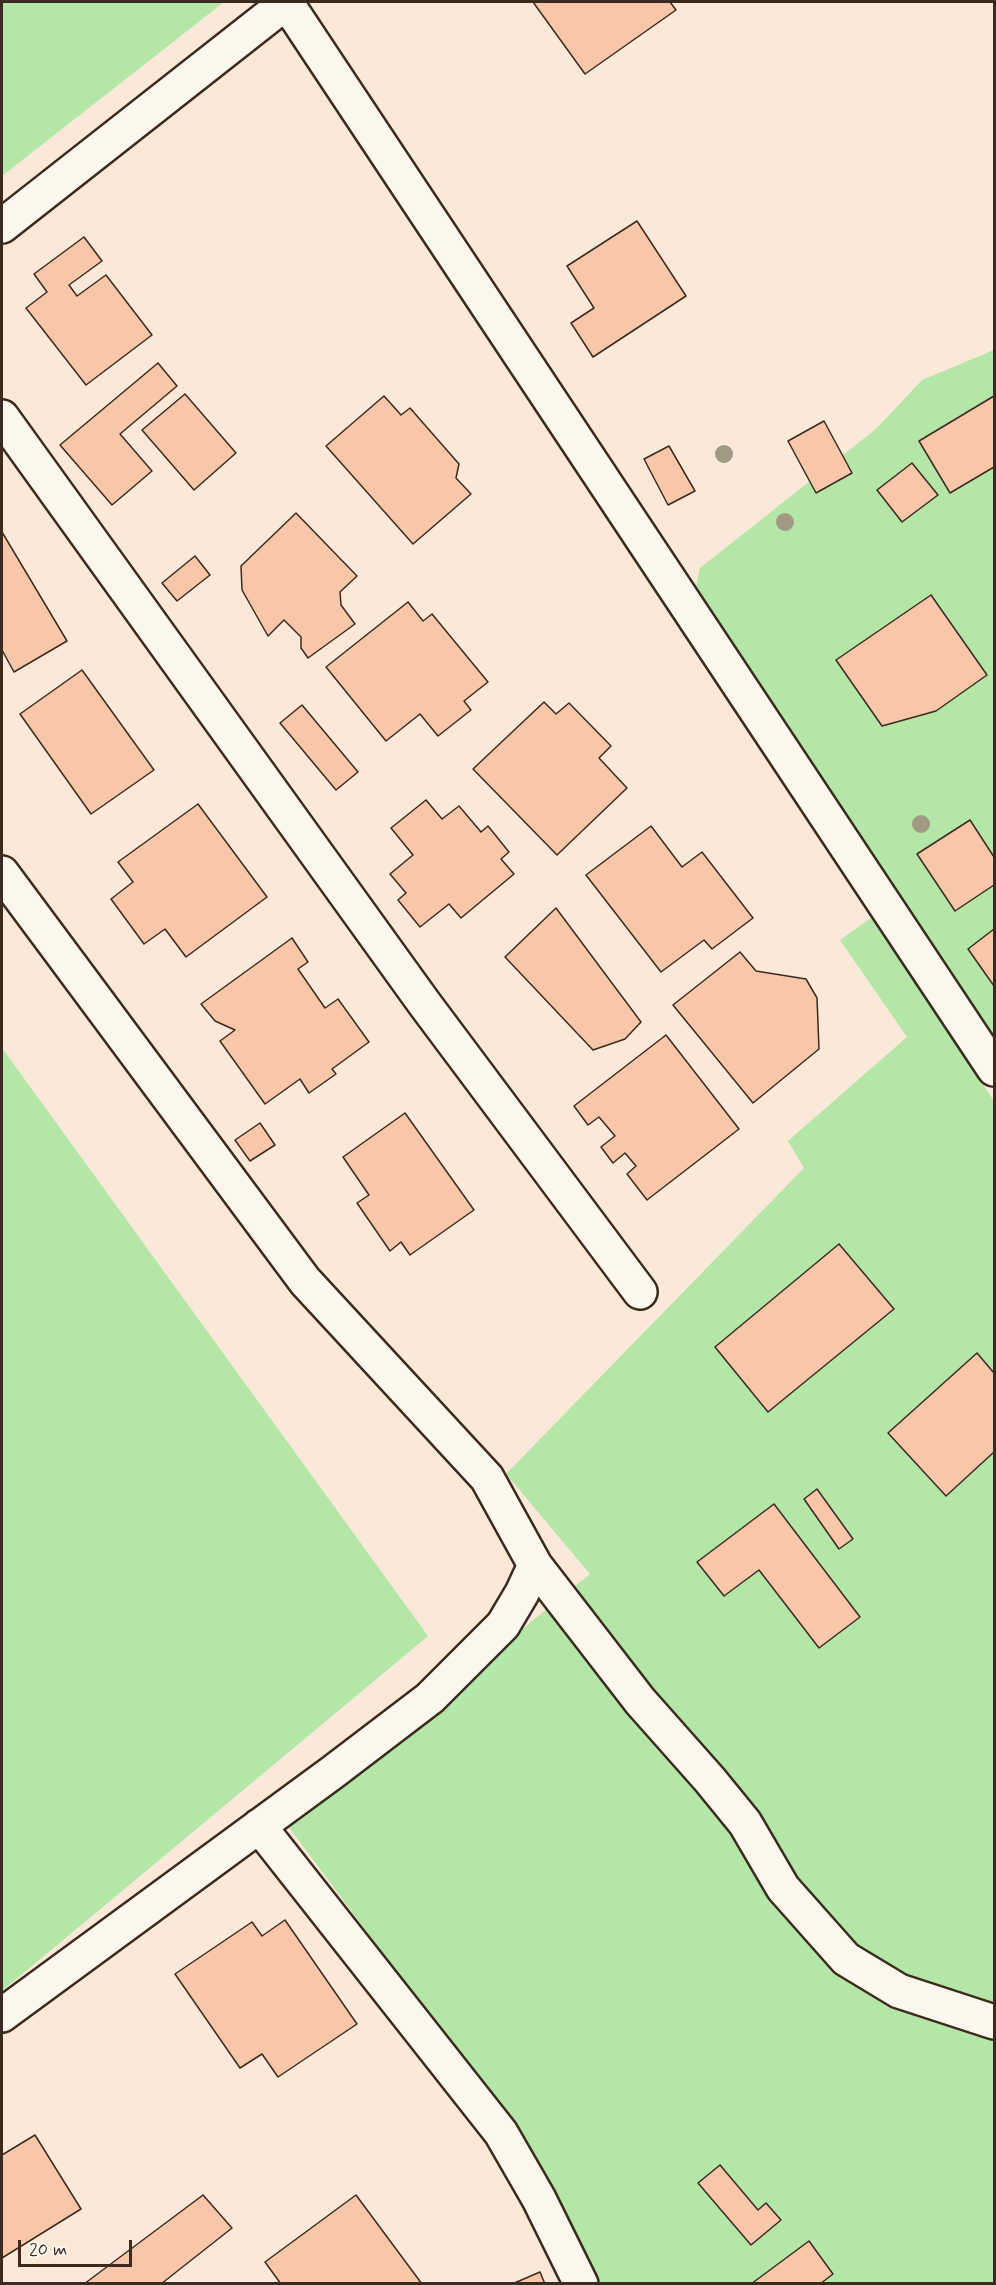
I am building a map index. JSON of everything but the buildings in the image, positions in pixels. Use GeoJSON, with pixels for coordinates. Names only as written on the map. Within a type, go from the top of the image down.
{"type":"FeatureCollection","features":[{"type":"Feature","properties":{"kind":"street"},"geometry":{"type":"LineString","coordinates":[[2,226],[286,2],[994,1069]]}},
{"type":"Feature","properties":{"kind":"street"},"geometry":{"type":"LineString","coordinates":[[2,417],[424,1003],[640,1292]]}},
{"type":"Feature","properties":{"kind":"street"},"geometry":{"type":"LineString","coordinates":[[2,873],[305,1281],[487,1479],[535,1565],[640,1701],[745,1823],[783,1888],[846,1959],[898,1991],[994,2022]]}},
{"type":"Feature","properties":{"kind":"street"},"geometry":{"type":"LineString","coordinates":[[2,2015],[430,1698],[503,1625],[535,1565]]}},
{"type":"Feature","properties":{"kind":"street"},"geometry":{"type":"LineString","coordinates":[[258,1826],[501,2133],[581,2283]]}},
{"type":"Feature","properties":{"kind":"green space"},"geometry":{"type":"Polygon","coordinates":[[[2,2],[224,2],[2,176],[2,2]]]}},
{"type":"Feature","properties":{"kind":"green space"},"geometry":{"type":"Polygon","coordinates":[[[994,350],[994,1053],[854,838],[696,587],[700,568],[876,429],[922,380],[994,350]]]}},
{"type":"Feature","properties":{"kind":"green space"},"geometry":{"type":"Polygon","coordinates":[[[871,918],[994,1101],[994,2283],[599,2283],[473,2075],[285,1822],[590,1574],[506,1474],[804,1168],[788,1141],[907,1037],[840,940],[871,918]]]}},
{"type":"Feature","properties":{"kind":"green space"},"geometry":{"type":"Polygon","coordinates":[[[2,1048],[428,1636],[2,1991],[2,1048]]]}}]}
